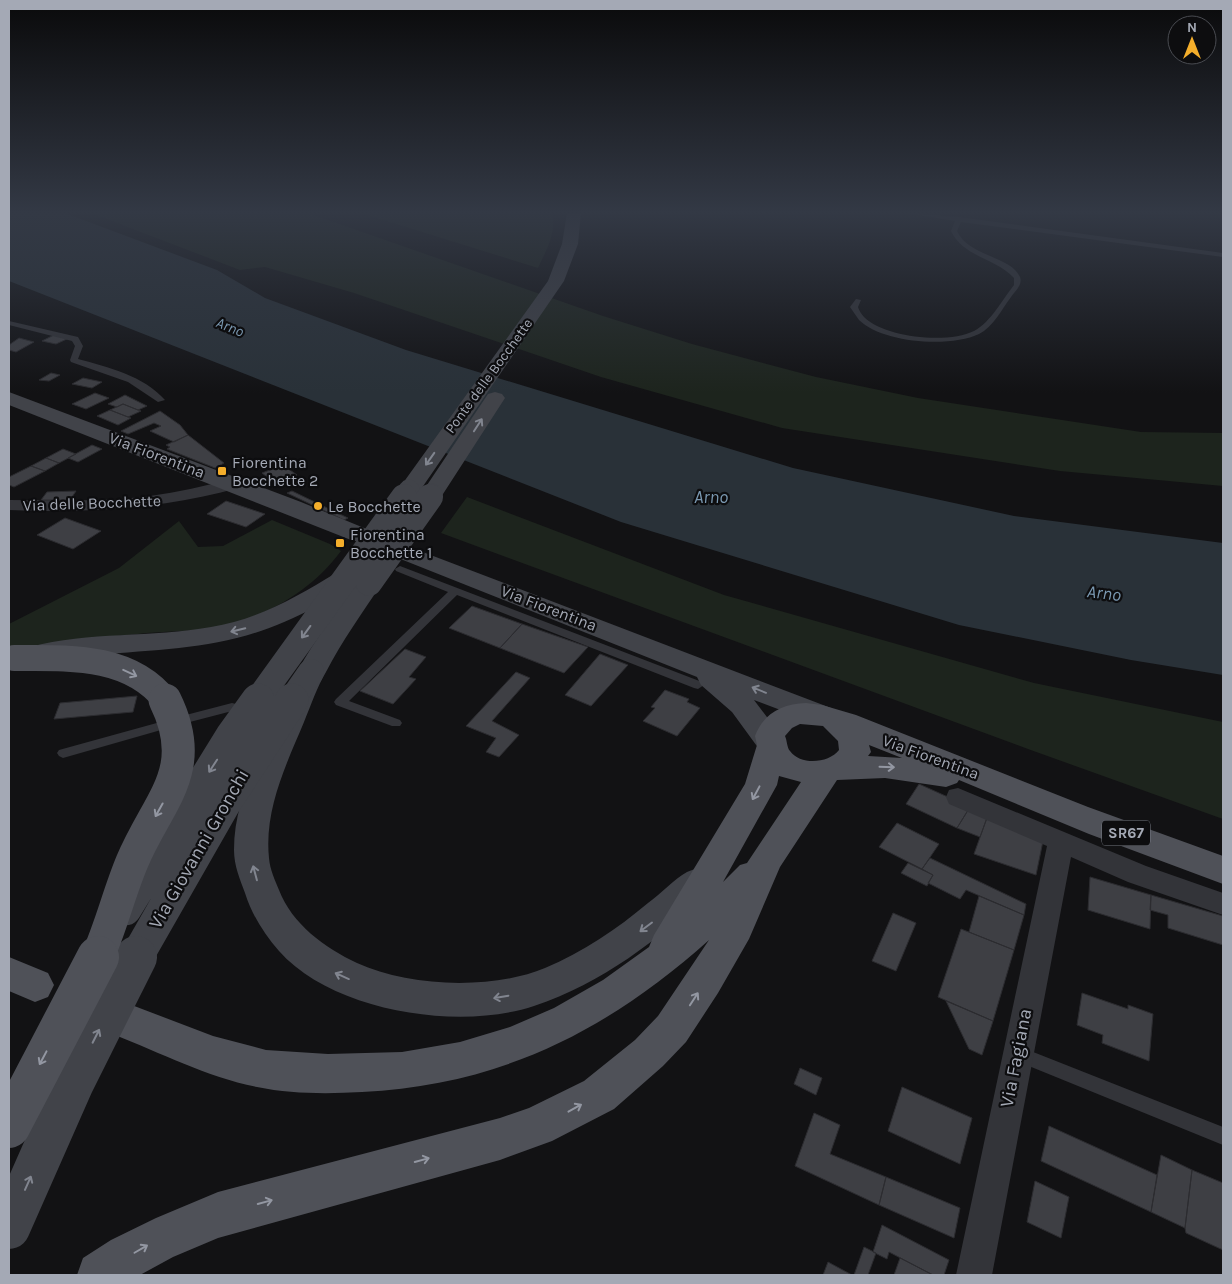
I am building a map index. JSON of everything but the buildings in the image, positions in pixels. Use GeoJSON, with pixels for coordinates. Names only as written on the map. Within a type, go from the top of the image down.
{"type":"FeatureCollection","features":[{"type":"Feature","properties":{"kind":"main road","name":"Ponte delle Bocchette"},"geometry":{"type":"LineString","coordinates":[[420,492],[565,296],[578,273]]}},
{"type":"Feature","properties":{"kind":"main road","name":"Via Fiorentina"},"geometry":{"type":"LineString","coordinates":[[9,398],[360,535]]}},
{"type":"Feature","properties":{"kind":"main road","name":"Via Giovanni Gronchi"},"geometry":{"type":"LineString","coordinates":[[9,1127],[99,954],[155,857],[227,744],[344,578],[420,492]]}},
{"type":"Feature","properties":{"kind":"main road","name":"Via Giovanni Gronchi"},"geometry":{"type":"LineString","coordinates":[[9,1228],[88,1052],[185,869],[235,783],[311,672],[420,492]]}},
{"type":"Feature","properties":{"kind":"main road","name":"Via Fiorentina"},"geometry":{"type":"LineString","coordinates":[[403,561],[695,674],[827,717],[1223,870]]}},
{"type":"Feature","properties":{"kind":"main road"},"geometry":{"type":"LineString","coordinates":[[11,659],[88,645],[195,638],[240,629],[298,607],[344,578]]}},
{"type":"Feature","properties":{"kind":"main road"},"geometry":{"type":"LineString","coordinates":[[11,659],[71,658],[103,662],[152,684],[164,696],[174,716],[179,747],[173,784],[140,844],[122,886],[99,954]]}},
{"type":"Feature","properties":{"kind":"main road"},"geometry":{"type":"LineString","coordinates":[[311,672],[261,786],[252,840],[253,868],[275,917],[302,950],[327,968],[348,979],[382,990],[423,997],[466,1000],[488,999],[513,994],[550,983],[604,957],[654,921],[710,873]]}},
{"type":"Feature","properties":{"kind":"main road","name":"Via Fiorentina"},"geometry":{"type":"LineString","coordinates":[[695,674],[728,692],[771,744],[781,760],[792,767],[811,773],[862,767],[921,770],[979,782],[1028,796]]}},
{"type":"Feature","properties":{"kind":"main road","name":"Via Fiorentina"},"geometry":{"type":"LineString","coordinates":[[771,744],[771,731],[782,720],[800,714],[827,717],[851,736],[855,748],[850,760],[832,771]]}},
{"type":"Feature","properties":{"kind":"main road"},"geometry":{"type":"LineString","coordinates":[[656,964],[760,784],[771,744]]}},
{"type":"Feature","properties":{"kind":"main road"},"geometry":{"type":"LineString","coordinates":[[129,1022],[212,1054],[264,1069],[332,1074],[400,1072],[432,1068],[472,1058],[526,1040],[594,1008],[656,964],[706,922],[765,861],[832,771]]}},
{"type":"Feature","properties":{"kind":"main road"},"geometry":{"type":"LineString","coordinates":[[100,1275],[144,1247],[180,1230],[218,1216],[500,1139],[537,1126],[599,1094],[648,1053],[689,1006],[736,928],[765,861]]}},
{"type":"Feature","properties":{"kind":"street","name":"Via delle Bocchette"},"geometry":{"type":"LineString","coordinates":[[9,506],[149,503],[232,484]]}},
{"type":"Feature","properties":{"kind":"street"},"geometry":{"type":"LineString","coordinates":[[958,797],[1137,874],[1223,904]]}},
{"type":"Feature","properties":{"kind":"street","name":"Via Fagiana"},"geometry":{"type":"LineString","coordinates":[[974,1275],[1017,1053],[1062,841]]}},
{"type":"Feature","properties":{"kind":"lane"},"geometry":{"type":"LineString","coordinates":[[858,300],[854,307],[857,315],[864,322],[891,333],[927,339],[947,339],[977,332],[986,324],[1017,285],[1017,278],[1013,273]]}},
{"type":"Feature","properties":{"kind":"lane"},"geometry":{"type":"LineString","coordinates":[[10,323],[75,339],[79,346],[74,360],[128,378],[148,389],[162,400]]}},
{"type":"Feature","properties":{"kind":"lane"},"geometry":{"type":"LineString","coordinates":[[403,561],[455,591],[695,674]]}},
{"type":"Feature","properties":{"kind":"lane"},"geometry":{"type":"LineString","coordinates":[[396,723],[340,702],[455,591]]}},
{"type":"Feature","properties":{"kind":"lane"},"geometry":{"type":"LineString","coordinates":[[186,719],[232,707]]}},
{"type":"Feature","properties":{"kind":"lane"},"geometry":{"type":"LineString","coordinates":[[63,753],[164,725]]}},
{"type":"Feature","properties":{"kind":"lane"},"geometry":{"type":"LineString","coordinates":[[1017,1053],[1223,1136]]}},
{"type":"Feature","properties":{"kind":"shaded area"},"geometry":{"type":"Polygon","coordinates":[[[285,273],[480,273],[603,316],[692,344],[816,377],[918,398],[1141,432],[1223,433],[1223,486],[1060,471],[782,428],[601,377],[354,293],[285,273]]]}},
{"type":"Feature","properties":{"kind":"shaded area"},"geometry":{"type":"Polygon","coordinates":[[[467,497],[724,595],[1034,683],[1223,722],[1223,819],[441,533],[467,497]]]}},
{"type":"Feature","properties":{"kind":"shaded area"},"geometry":{"type":"Polygon","coordinates":[[[272,520],[330,544],[341,551],[314,580],[282,603],[264,612],[226,625],[206,629],[89,639],[9,651],[9,624],[119,568],[179,521],[198,547],[223,546],[272,520]]]}},
{"type":"Feature","properties":{"kind":"water","name":"Arno"},"geometry":{"type":"Polygon","coordinates":[[[9,273],[222,273],[265,298],[406,350],[793,468],[1014,516],[1223,543],[1223,675],[1131,660],[959,625],[621,522],[9,281],[9,273]]]}},
{"type":"Feature","properties":{"kind":"place","name":"Fiorentina Bocchette 2"},"geometry":{"type":"Point","coordinates":[222,471]}},
{"type":"Feature","properties":{"kind":"place","name":"Le Bocchette"},"geometry":{"type":"Point","coordinates":[318,506]}},
{"type":"Feature","properties":{"kind":"place","name":"Fiorentina Bocchette 1"},"geometry":{"type":"Point","coordinates":[340,543]}}]}
